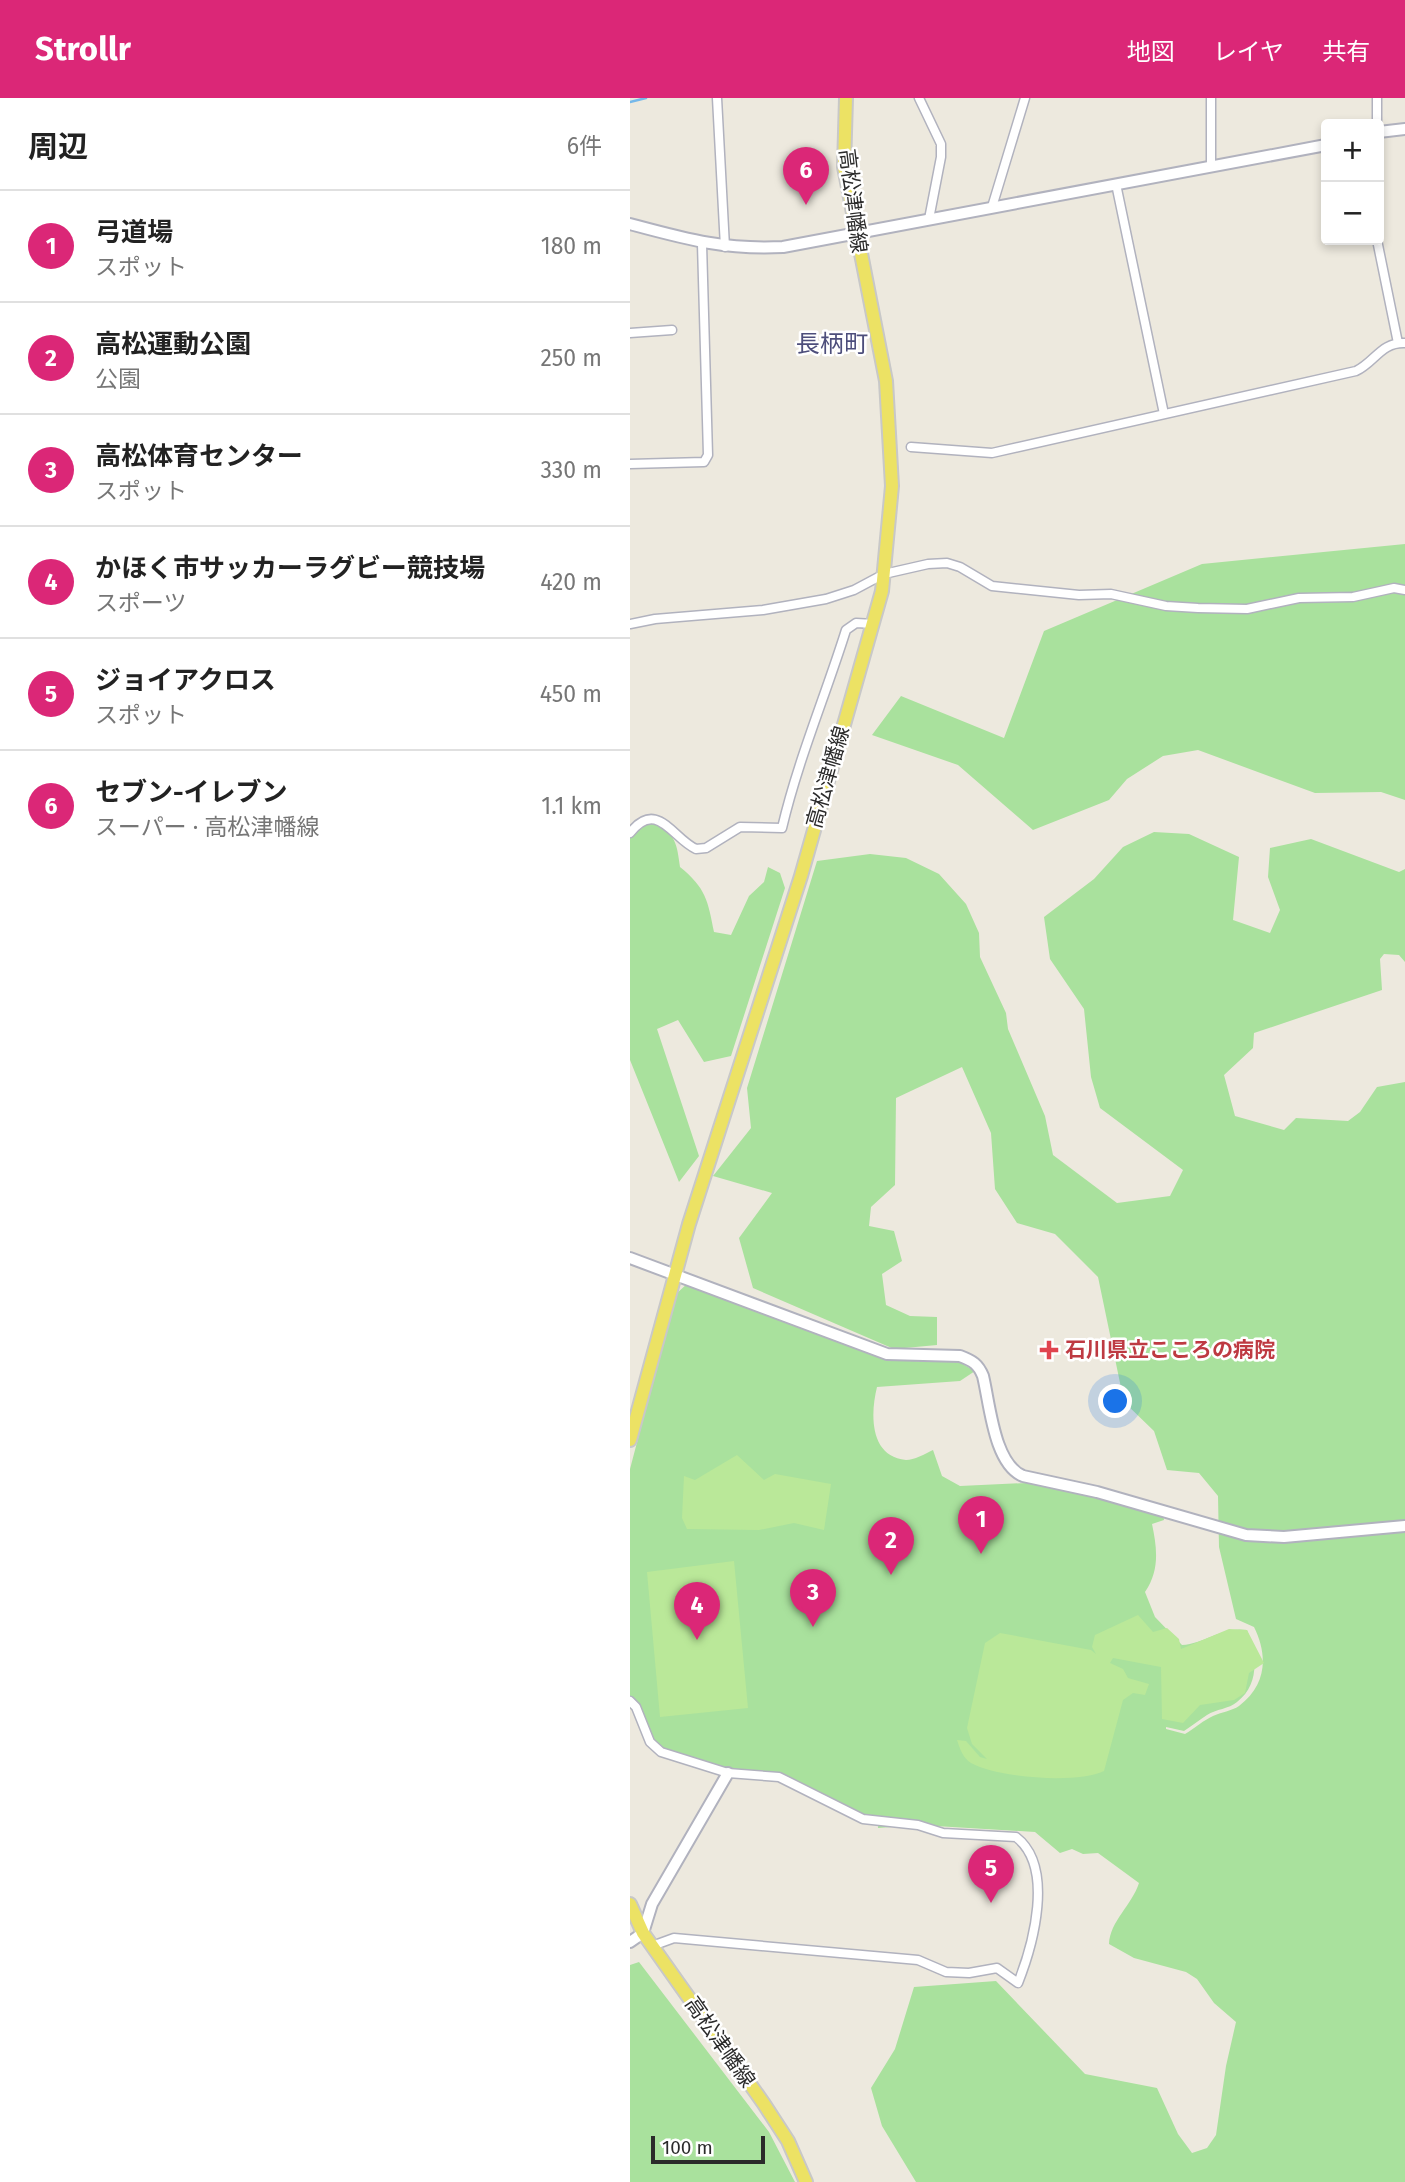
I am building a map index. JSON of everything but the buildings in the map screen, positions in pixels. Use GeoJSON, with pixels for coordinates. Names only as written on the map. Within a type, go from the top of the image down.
{"type":"FeatureCollection","features":[{"type":"Feature","properties":{"kind":"main road","name":"高松津幡線"},"geometry":{"type":"LineString","coordinates":[[630,1440],[676,1273],[801,876],[874,624],[884,574],[892,486],[886,381],[844,167],[846,98]]}},
{"type":"Feature","properties":{"kind":"main road","name":"高松津幡線"},"geometry":{"type":"LineString","coordinates":[[630,1904],[643,1933],[784,2134],[806,2182]]}},
{"type":"Feature","properties":{"kind":"street"},"geometry":{"type":"LineString","coordinates":[[717,98],[725,247]]}},
{"type":"Feature","properties":{"kind":"street"},"geometry":{"type":"LineString","coordinates":[[919,98],[941,144],[941,158],[929,219]]}},
{"type":"Feature","properties":{"kind":"street"},"geometry":{"type":"LineString","coordinates":[[992,207],[1025,98]]}},
{"type":"Feature","properties":{"kind":"street"},"geometry":{"type":"LineString","coordinates":[[1211,98],[1211,166]]}},
{"type":"Feature","properties":{"kind":"street"},"geometry":{"type":"LineString","coordinates":[[1377,98],[1377,119]]}},
{"type":"Feature","properties":{"kind":"street"},"geometry":{"type":"LineString","coordinates":[[1384,131],[1405,129]]}},
{"type":"Feature","properties":{"kind":"street"},"geometry":{"type":"LineString","coordinates":[[630,224],[702,244],[725,247],[783,247],[1321,146]]}},
{"type":"Feature","properties":{"kind":"street"},"geometry":{"type":"LineString","coordinates":[[1116,184],[1164,414]]}},
{"type":"Feature","properties":{"kind":"street"},"geometry":{"type":"LineString","coordinates":[[630,464],[704,462],[708,455],[702,244]]}},
{"type":"Feature","properties":{"kind":"street"},"geometry":{"type":"LineString","coordinates":[[911,447],[992,453],[1356,371],[1384,348],[1402,343],[1378,245]]}},
{"type":"Feature","properties":{"kind":"street"},"geometry":{"type":"LineString","coordinates":[[630,333],[672,330]]}},
{"type":"Feature","properties":{"kind":"street"},"geometry":{"type":"LineString","coordinates":[[630,624],[655,619],[763,610],[826,598],[854,590],[884,574],[928,564],[947,563],[992,586],[1079,595],[1111,594],[1166,606],[1198,608],[1247,609],[1299,598],[1341,598],[1394,588],[1405,590]]}},
{"type":"Feature","properties":{"kind":"street"},"geometry":{"type":"LineString","coordinates":[[630,834],[640,823],[652,819],[662,821],[696,849],[706,848],[740,827],[782,828],[795,771],[823,705],[846,630],[856,623],[874,624]]}},
{"type":"Feature","properties":{"kind":"street"},"geometry":{"type":"LineString","coordinates":[[630,1258],[887,1354],[960,1356],[972,1361],[978,1365],[983,1377],[1002,1455],[1011,1471],[1023,1476],[1097,1492],[1246,1535],[1284,1537],[1405,1526]]}},
{"type":"Feature","properties":{"kind":"street"},"geometry":{"type":"LineString","coordinates":[[630,1701],[655,1747],[728,1773],[779,1777],[863,1819],[919,1825],[943,1833],[1016,1837],[1030,1853],[1038,1893],[1034,1935],[1018,1983],[997,1968],[969,1973],[946,1972],[918,1960],[674,1938],[652,1946]]}},
{"type":"Feature","properties":{"kind":"street"},"geometry":{"type":"LineString","coordinates":[[630,1942],[643,1933],[652,1904],[728,1773]]}},
{"type":"Feature","properties":{"kind":"green space"},"geometry":{"type":"Polygon","coordinates":[[[1405,544],[1405,800],[1381,792],[1315,793],[1198,750],[1163,756],[1127,779],[1109,800],[1033,830],[958,765],[872,735],[901,696],[1004,738],[1044,631],[1202,564],[1405,544]]]}},
{"type":"Feature","properties":{"kind":"green space"},"geometry":{"type":"Polygon","coordinates":[[[654,823],[667,831],[674,840],[680,867],[701,889],[714,932],[731,935],[749,896],[764,882],[768,867],[780,873],[785,888],[731,1056],[704,1062],[678,1020],[657,1029],[699,1156],[679,1182],[630,1060],[630,836],[642,825],[654,823]]]}},
{"type":"Feature","properties":{"kind":"green space"},"geometry":{"type":"Polygon","coordinates":[[[1154,832],[1189,834],[1239,857],[1233,920],[1270,933],[1280,910],[1268,877],[1270,848],[1311,839],[1399,872],[1405,869],[1405,962],[1399,955],[1384,954],[1380,959],[1382,990],[1254,1033],[1253,1048],[1224,1075],[1235,1116],[1284,1130],[1296,1118],[1348,1121],[1360,1112],[1377,1087],[1405,1082],[1405,2182],[916,2182],[882,2126],[871,2088],[895,2049],[914,1987],[996,1981],[1085,2074],[1157,2088],[1178,2134],[1192,2153],[1207,2148],[1216,2135],[1226,2066],[1236,2022],[1214,2003],[1197,1979],[1186,1972],[1134,1958],[1109,1944],[1113,1928],[1139,1883],[1098,1853],[1083,1854],[1072,1849],[1060,1853],[1035,1832],[919,1825],[878,1828],[879,1816],[860,1814],[781,1774],[735,1772],[656,1746],[630,1698],[630,1469],[676,1294],[688,1283],[865,1350],[914,1361],[959,1362],[975,1371],[960,1381],[877,1387],[875,1433],[885,1451],[906,1460],[933,1450],[942,1476],[960,1486],[1026,1483],[1111,1499],[1163,1514],[1164,1520],[1152,1524],[1156,1559],[1150,1584],[1145,1592],[1155,1617],[1182,1645],[1230,1630],[1247,1630],[1254,1658],[1250,1686],[1234,1704],[1211,1713],[1184,1731],[1166,1729],[1185,1734],[1210,1718],[1239,1706],[1255,1689],[1262,1669],[1262,1648],[1254,1627],[1236,1619],[1219,1547],[1218,1496],[1199,1473],[1167,1470],[1154,1431],[1124,1402],[1098,1277],[1055,1234],[1017,1223],[995,1189],[991,1133],[962,1067],[896,1098],[895,1185],[871,1207],[869,1226],[894,1231],[902,1261],[882,1274],[886,1305],[910,1316],[937,1317],[937,1345],[894,1349],[753,1288],[739,1238],[772,1193],[713,1176],[751,1128],[747,1088],[817,861],[870,854],[906,858],[939,874],[966,904],[979,933],[980,957],[1006,1013],[1008,1029],[1045,1116],[1053,1155],[1117,1203],[1170,1196],[1183,1170],[1100,1108],[1091,1077],[1084,1009],[1050,959],[1044,917],[1094,879],[1123,847],[1154,832]]]}},
{"type":"Feature","properties":{"kind":"green space"},"geometry":{"type":"Polygon","coordinates":[[[737,1455],[764,1480],[775,1474],[831,1484],[824,1530],[794,1523],[759,1530],[687,1529],[682,1518],[684,1476],[695,1480],[737,1455]]]}},
{"type":"Feature","properties":{"kind":"green space"},"geometry":{"type":"Polygon","coordinates":[[[734,1561],[748,1708],[660,1717],[647,1572],[734,1561]]]}},
{"type":"Feature","properties":{"kind":"green space"},"geometry":{"type":"Polygon","coordinates":[[[1138,1615],[1153,1632],[1167,1628],[1179,1639],[1181,1649],[1229,1629],[1247,1630],[1264,1663],[1249,1673],[1245,1693],[1234,1700],[1200,1705],[1183,1723],[1162,1719],[1161,1667],[1113,1658],[1110,1663],[1123,1669],[1128,1678],[1149,1684],[1145,1695],[1133,1693],[1123,1700],[1104,1771],[1092,1775],[1057,1778],[1018,1776],[983,1768],[966,1759],[957,1740],[966,1741],[980,1757],[987,1759],[972,1744],[967,1728],[985,1643],[1000,1633],[1091,1650],[1096,1654],[1092,1647],[1095,1635],[1138,1615]]]}},
{"type":"Feature","properties":{"kind":"green space"},"geometry":{"type":"Polygon","coordinates":[[[639,1962],[769,2132],[795,2182],[630,2182],[630,1965],[639,1962]]]}},
{"type":"Feature","properties":{"kind":"waterway"},"geometry":{"type":"LineString","coordinates":[[630,102],[646,98]]}},
{"type":"Feature","properties":{"kind":"place","name":"セブン-イレブン"},"geometry":{"type":"Point","coordinates":[806,205]}},
{"type":"Feature","properties":{"kind":"place","name":"石川県立こころの病院"},"geometry":{"type":"Point","coordinates":[1049,1350]}},
{"type":"Feature","properties":{"kind":"place","name":"弓道場"},"geometry":{"type":"Point","coordinates":[981,1554]}},
{"type":"Feature","properties":{"kind":"place","name":"高松運動公園"},"geometry":{"type":"Point","coordinates":[891,1575]}},
{"type":"Feature","properties":{"kind":"place","name":"高松体育センター"},"geometry":{"type":"Point","coordinates":[813,1627]}},
{"type":"Feature","properties":{"kind":"place","name":"かほく市サッカーラグビー競技場"},"geometry":{"type":"Point","coordinates":[697,1640]}},
{"type":"Feature","properties":{"kind":"place","name":"ジョイアクロス"},"geometry":{"type":"Point","coordinates":[991,1903]}},
{"type":"Feature","properties":{"kind":"district","name":"長柄町"},"geometry":{"type":"Point","coordinates":[832,344]}}]}
